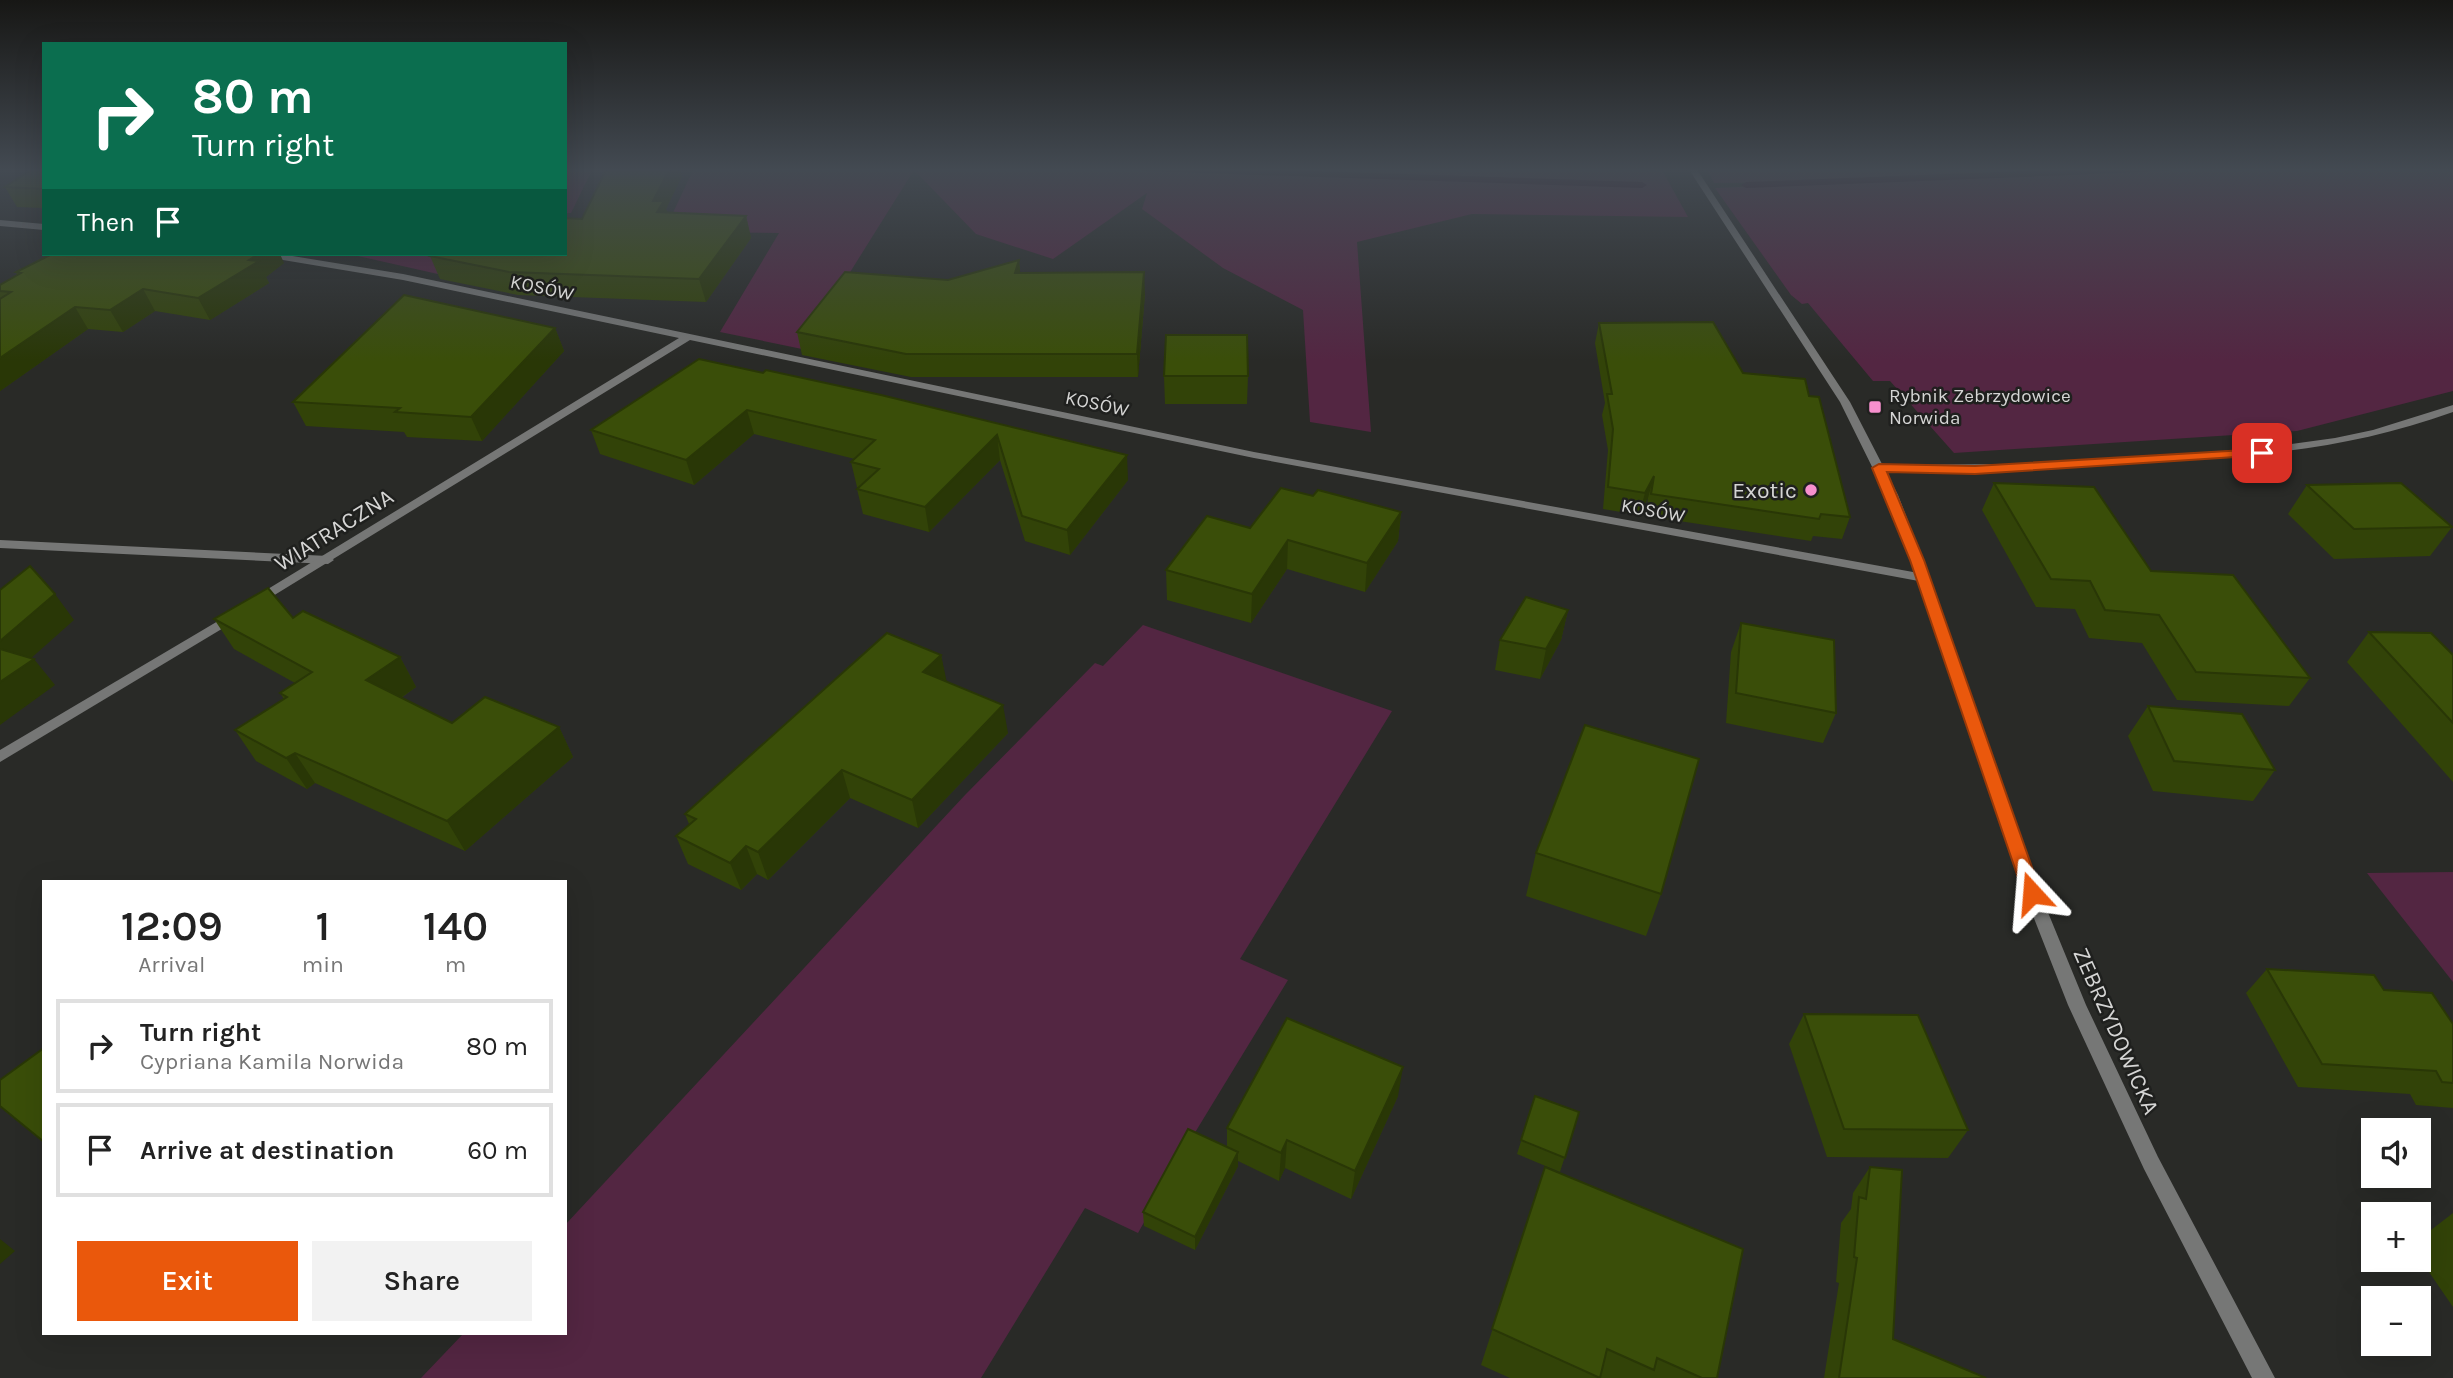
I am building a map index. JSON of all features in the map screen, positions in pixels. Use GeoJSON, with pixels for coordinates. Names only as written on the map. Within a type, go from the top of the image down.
{"type":"FeatureCollection","features":[{"type":"Feature","properties":{"kind":"street","name":"ZEBRZYDOWICKA"},"geometry":{"type":"LineString","coordinates":[[1735,232],[1821,363],[1879,468],[1924,578],[2032,893],[2077,1005],[2151,1163],[2264,1378]]}},
{"type":"Feature","properties":{"kind":"street","name":"KOSÓW"},"geometry":{"type":"LineString","coordinates":[[277,256],[403,277],[1254,455],[1924,578]]}},
{"type":"Feature","properties":{"kind":"street","name":"WIATRACZNA"},"geometry":{"type":"LineString","coordinates":[[0,757],[689,336]]}},
{"type":"Feature","properties":{"kind":"street"},"geometry":{"type":"LineString","coordinates":[[1879,468],[1975,470],[2288,451],[2364,438],[2453,408]]}},
{"type":"Feature","properties":{"kind":"street"},"geometry":{"type":"LineString","coordinates":[[0,544],[328,559]]}},
{"type":"Feature","properties":{"kind":"shaded area"},"geometry":{"type":"Polygon","coordinates":[[[699,232],[875,232],[802,349],[720,332],[779,233],[699,232]]]}},
{"type":"Feature","properties":{"kind":"shaded area"},"geometry":{"type":"Polygon","coordinates":[[[974,232],[1091,232],[1053,259],[974,232]]]}},
{"type":"Feature","properties":{"kind":"shaded area"},"geometry":{"type":"Polygon","coordinates":[[[1174,232],[1397,232],[1357,242],[1371,432],[1310,422],[1303,310],[1223,268],[1174,232]]]}},
{"type":"Feature","properties":{"kind":"shaded area"},"geometry":{"type":"Polygon","coordinates":[[[1746,232],[2453,232],[2453,391],[2297,431],[1954,453],[1890,381],[1873,381],[1808,303],[1802,304],[1791,295],[1746,232]]]}},
{"type":"Feature","properties":{"kind":"shaded area"},"geometry":{"type":"Polygon","coordinates":[[[358,256],[466,256],[451,277],[358,256]]]}},
{"type":"Feature","properties":{"kind":"shaded area"},"geometry":{"type":"Polygon","coordinates":[[[1143,625],[1392,711],[1240,959],[1288,980],[1188,1144],[1138,1233],[1085,1208],[981,1378],[421,1378],[462,1335],[567,1335],[567,1223],[965,795],[1095,663],[1103,666],[1143,625]]]}},
{"type":"Feature","properties":{"kind":"shaded area"},"geometry":{"type":"Polygon","coordinates":[[[2453,872],[2453,982],[2367,873],[2453,872]]]}},
{"type":"Feature","properties":{"kind":"building"},"geometry":{"type":"Polygon","coordinates":[[[567,232],[734,232],[699,279],[509,272],[430,256],[567,256],[567,232]]]}},
{"type":"Feature","properties":{"kind":"building"},"geometry":{"type":"Polygon","coordinates":[[[48,256],[255,256],[249,260],[259,261],[198,298],[143,289],[110,310],[75,307],[0,358],[0,299],[11,292],[0,291],[0,285],[21,273],[16,272],[48,256]]]}},
{"type":"Feature","properties":{"kind":"building"},"geometry":{"type":"Polygon","coordinates":[[[1019,260],[1015,273],[1144,272],[1137,354],[906,354],[797,332],[845,272],[948,280],[1019,260]]]}},
{"type":"Feature","properties":{"kind":"building"},"geometry":{"type":"Polygon","coordinates":[[[404,295],[555,328],[471,417],[395,412],[400,408],[293,402],[404,295]]]}},
{"type":"Feature","properties":{"kind":"building"},"geometry":{"type":"Polygon","coordinates":[[[1713,322],[1743,373],[1805,379],[1809,396],[1819,397],[1850,517],[1821,514],[1819,519],[1651,494],[1654,476],[1645,493],[1608,487],[1613,429],[1607,394],[1612,394],[1599,323],[1713,322]]]}},
{"type":"Feature","properties":{"kind":"building"},"geometry":{"type":"Polygon","coordinates":[[[1166,335],[1247,335],[1248,376],[1164,376],[1166,335]]]}},
{"type":"Feature","properties":{"kind":"building"},"geometry":{"type":"Polygon","coordinates":[[[699,359],[763,373],[766,370],[881,395],[1127,455],[1067,530],[1022,516],[997,435],[925,507],[857,489],[879,469],[851,462],[875,440],[747,410],[686,460],[591,430],[699,359]]]}},
{"type":"Feature","properties":{"kind":"building"},"geometry":{"type":"Polygon","coordinates":[[[1994,483],[2094,487],[2151,571],[2233,575],[2310,678],[2196,672],[2159,615],[2105,610],[2090,581],[2051,579],[1994,483]]]}},
{"type":"Feature","properties":{"kind":"building"},"geometry":{"type":"Polygon","coordinates":[[[2401,483],[2452,527],[2354,529],[2307,485],[2401,483]]]}},
{"type":"Feature","properties":{"kind":"building"},"geometry":{"type":"Polygon","coordinates":[[[1281,488],[1313,496],[1318,490],[1401,512],[1367,563],[1288,540],[1252,594],[1166,570],[1207,516],[1250,528],[1281,488]]]}},
{"type":"Feature","properties":{"kind":"building"},"geometry":{"type":"Polygon","coordinates":[[[30,566],[55,594],[0,641],[0,590],[30,566]]]}},
{"type":"Feature","properties":{"kind":"building"},"geometry":{"type":"Polygon","coordinates":[[[268,588],[293,618],[303,611],[400,657],[366,680],[452,723],[485,697],[559,727],[447,821],[295,753],[286,758],[235,730],[287,697],[280,693],[312,672],[214,619],[268,588]]]}},
{"type":"Feature","properties":{"kind":"building"},"geometry":{"type":"Polygon","coordinates":[[[1526,597],[1568,610],[1546,649],[1500,640],[1526,597]]]}},
{"type":"Feature","properties":{"kind":"building"},"geometry":{"type":"Polygon","coordinates":[[[1741,623],[1834,640],[1836,713],[1736,693],[1741,623]]]}},
{"type":"Feature","properties":{"kind":"building"},"geometry":{"type":"Polygon","coordinates":[[[2369,632],[2431,633],[2453,655],[2453,723],[2369,632]]]}},
{"type":"Feature","properties":{"kind":"building"},"geometry":{"type":"Polygon","coordinates":[[[887,633],[941,655],[923,672],[1003,705],[912,800],[842,770],[758,852],[746,846],[730,863],[676,836],[696,819],[685,814],[887,633]]]}},
{"type":"Feature","properties":{"kind":"building"},"geometry":{"type":"Polygon","coordinates":[[[0,649],[34,659],[0,682],[0,649]]]}},
{"type":"Feature","properties":{"kind":"building"},"geometry":{"type":"Polygon","coordinates":[[[2148,706],[2242,714],[2275,770],[2174,761],[2148,706]]]}},
{"type":"Feature","properties":{"kind":"building"},"geometry":{"type":"Polygon","coordinates":[[[1585,725],[1699,759],[1661,894],[1536,853],[1585,725]]]}},
{"type":"Feature","properties":{"kind":"building"},"geometry":{"type":"Polygon","coordinates":[[[2267,969],[2374,975],[2384,990],[2432,993],[2453,1024],[2453,1083],[2442,1082],[2436,1071],[2322,1064],[2267,969]]]}},
{"type":"Feature","properties":{"kind":"building"},"geometry":{"type":"Polygon","coordinates":[[[1804,1014],[1918,1015],[1968,1130],[1844,1129],[1804,1014]]]}},
{"type":"Feature","properties":{"kind":"building"},"geometry":{"type":"Polygon","coordinates":[[[1287,1018],[1403,1067],[1355,1171],[1287,1140],[1281,1153],[1227,1128],[1287,1018]]]}},
{"type":"Feature","properties":{"kind":"building"},"geometry":{"type":"Polygon","coordinates":[[[42,1049],[42,1140],[0,1106],[0,1080],[42,1049]]]}},
{"type":"Feature","properties":{"kind":"building"},"geometry":{"type":"Polygon","coordinates":[[[1535,1096],[1579,1112],[1565,1158],[1521,1140],[1535,1096]]]}},
{"type":"Feature","properties":{"kind":"building"},"geometry":{"type":"Polygon","coordinates":[[[1188,1129],[1238,1152],[1195,1237],[1143,1212],[1188,1129]]]}},
{"type":"Feature","properties":{"kind":"building"},"geometry":{"type":"Polygon","coordinates":[[[1545,1167],[1743,1249],[1717,1378],[1702,1378],[1657,1358],[1654,1370],[1607,1349],[1600,1378],[1492,1329],[1545,1167]]]}},
{"type":"Feature","properties":{"kind":"building"},"geometry":{"type":"Polygon","coordinates":[[[1870,1167],[1902,1170],[1893,1339],[1986,1378],[1839,1378],[1857,1258],[1854,1257],[1859,1197],[1866,1199],[1870,1167]]]}},
{"type":"Feature","properties":{"kind":"place","name":"Rybnik Zebrzydowice Norwida"},"geometry":{"type":"Point","coordinates":[1875,407]}},
{"type":"Feature","properties":{"kind":"place","name":"Exotic"},"geometry":{"type":"Point","coordinates":[1811,490]}},
{"type":"Feature","properties":{"kind":"route"},"geometry":{"type":"LineString","coordinates":[[2032,893],[1917,560],[1879,468],[1975,470],[2262,453]]}}]}
